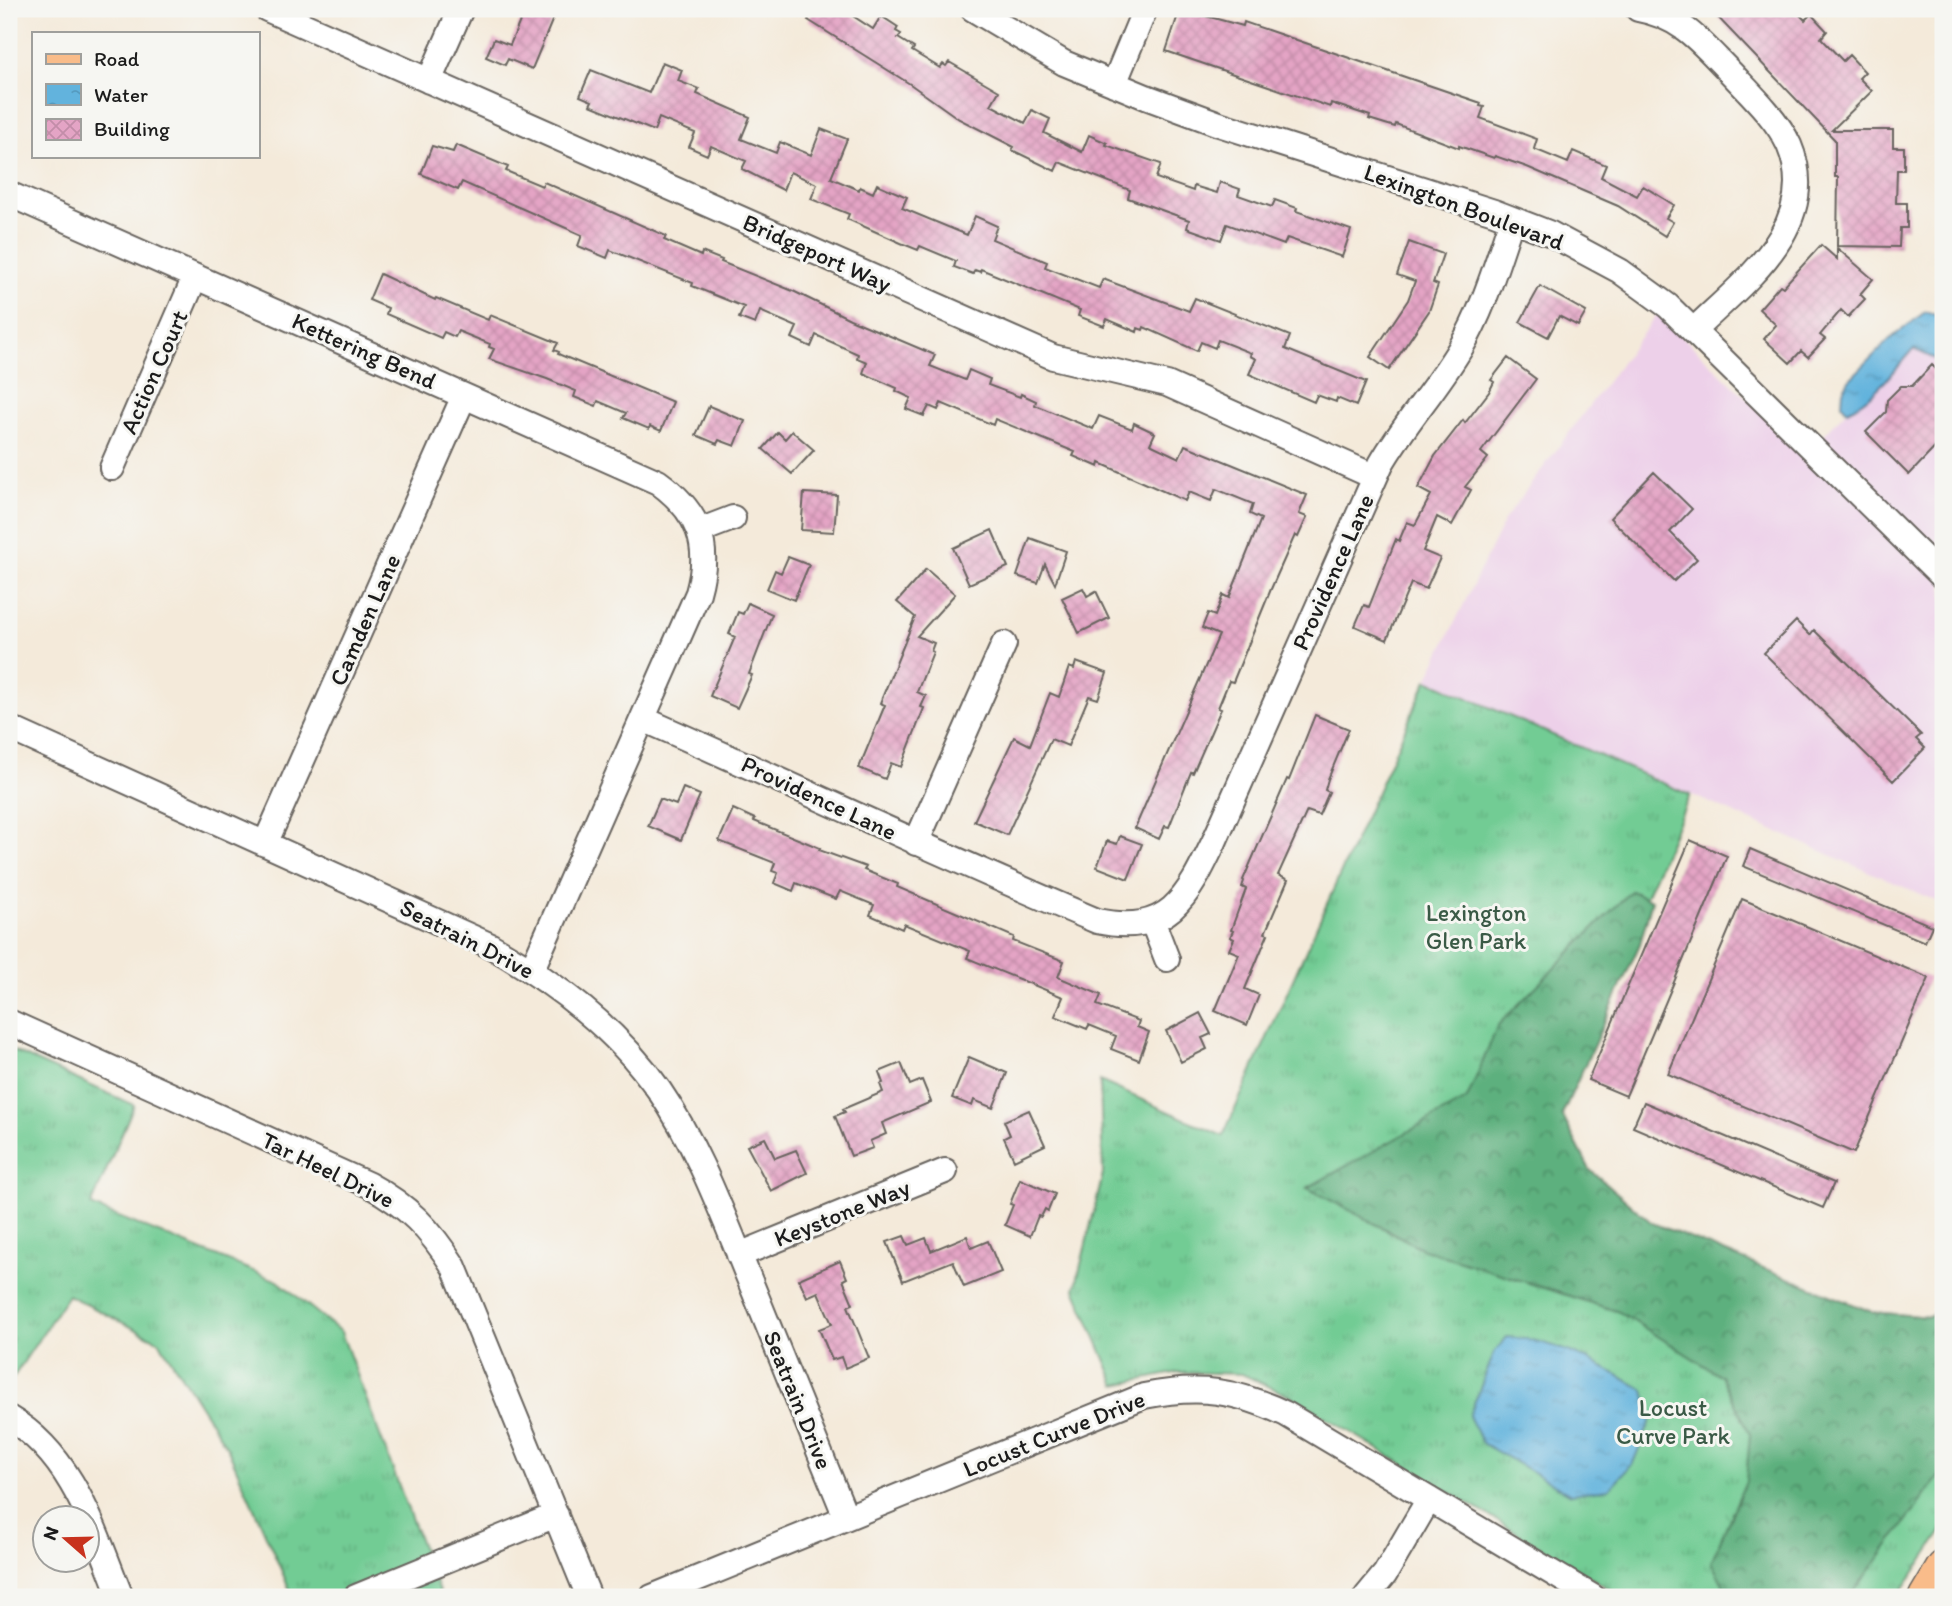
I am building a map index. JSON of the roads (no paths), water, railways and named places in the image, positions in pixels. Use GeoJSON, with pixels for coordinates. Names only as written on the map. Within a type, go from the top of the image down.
{"type":"FeatureCollection","features":[{"type":"Feature","properties":{"kind":"main road"},"geometry":{"type":"LineString","coordinates":[[1925,1597],[1943,1567]]}},
{"type":"Feature","properties":{"kind":"street","name":"Bridgeport Way"},"geometry":{"type":"LineString","coordinates":[[267,9],[1053,357],[1167,384],[1375,477]]}},
{"type":"Feature","properties":{"kind":"street"},"geometry":{"type":"LineString","coordinates":[[429,81],[461,9]]}},
{"type":"Feature","properties":{"kind":"street","name":"Lexington Boulevard"},"geometry":{"type":"LineString","coordinates":[[973,9],[1065,63],[1114,84],[1219,124],[1512,219],[1551,234],[1620,271],[1668,306],[1943,577]]}},
{"type":"Feature","properties":{"kind":"street"},"geometry":{"type":"LineString","coordinates":[[1114,84],[1145,9]]}},
{"type":"Feature","properties":{"kind":"street"},"geometry":{"type":"LineString","coordinates":[[1638,9],[1669,17],[1686,28],[1746,89],[1777,126],[1788,143],[1795,164],[1796,193],[1793,212],[1777,246],[1693,330]]}},
{"type":"Feature","properties":{"kind":"street","name":"Kettering Bend"},"geometry":{"type":"LineString","coordinates":[[9,194],[658,482],[677,496],[689,510],[699,531],[704,553],[698,593],[531,969]]}},
{"type":"Feature","properties":{"kind":"street","name":"Providence Lane"},"geometry":{"type":"LineString","coordinates":[[643,719],[916,843],[1097,921],[1127,926],[1152,920],[1178,904],[1193,884],[1375,477],[1397,436],[1461,348],[1476,319],[1512,219]]}},
{"type":"Feature","properties":{"kind":"street","name":"Action Court"},"geometry":{"type":"LineString","coordinates":[[112,468],[195,277]]}},
{"type":"Feature","properties":{"kind":"street","name":"Camden Lane"},"geometry":{"type":"LineString","coordinates":[[265,844],[464,396]]}},
{"type":"Feature","properties":{"kind":"street"},"geometry":{"type":"LineString","coordinates":[[699,531],[733,518]]}},
{"type":"Feature","properties":{"kind":"street"},"geometry":{"type":"LineString","coordinates":[[916,843],[1004,644]]}},
{"type":"Feature","properties":{"kind":"street","name":"Seatrain Drive"},"geometry":{"type":"LineString","coordinates":[[9,728],[491,946],[531,969],[601,1023],[658,1089],[696,1153],[846,1517]]}},
{"type":"Feature","properties":{"kind":"street"},"geometry":{"type":"LineString","coordinates":[[1152,920],[1167,959]]}},
{"type":"Feature","properties":{"kind":"street","name":"Tar Heel Drive"},"geometry":{"type":"LineString","coordinates":[[9,1022],[369,1185],[390,1196],[415,1216],[437,1240],[454,1267],[589,1597]]}},
{"type":"Feature","properties":{"kind":"street","name":"Keystone Way"},"geometry":{"type":"LineString","coordinates":[[739,1255],[945,1171]]}},
{"type":"Feature","properties":{"kind":"street","name":"Locust Curve Drive"},"geometry":{"type":"LineString","coordinates":[[652,1597],[1144,1396],[1173,1390],[1203,1389],[1232,1393],[1274,1408],[1593,1597]]}},
{"type":"Feature","properties":{"kind":"street"},"geometry":{"type":"LineString","coordinates":[[9,1418],[43,1444],[62,1466],[77,1490],[121,1597]]}},
{"type":"Feature","properties":{"kind":"street"},"geometry":{"type":"LineString","coordinates":[[1366,1597],[1385,1574],[1429,1499]]}},
{"type":"Feature","properties":{"kind":"street"},"geometry":{"type":"LineString","coordinates":[[356,1597],[556,1515]]}},
{"type":"Feature","properties":{"kind":"water"},"geometry":{"type":"Polygon","coordinates":[[[1925,312],[1940,316],[1943,312],[1943,356],[1937,360],[1914,349],[1875,391],[1847,410],[1842,404],[1843,390],[1849,380],[1890,339],[1925,312]]]}},
{"type":"Feature","properties":{"kind":"water"},"geometry":{"type":"Polygon","coordinates":[[[1507,1337],[1561,1348],[1644,1390],[1651,1420],[1633,1463],[1609,1489],[1571,1494],[1482,1443],[1469,1416],[1495,1351],[1507,1337]]]}},
{"type":"Feature","properties":{"kind":"park label","name":"Lexington Glen Park"},"geometry":{"type":"Point","coordinates":[1476,927]}},
{"type":"Feature","properties":{"kind":"park label","name":"Locust Curve Park"},"geometry":{"type":"Point","coordinates":[1673,1422]}}]}
